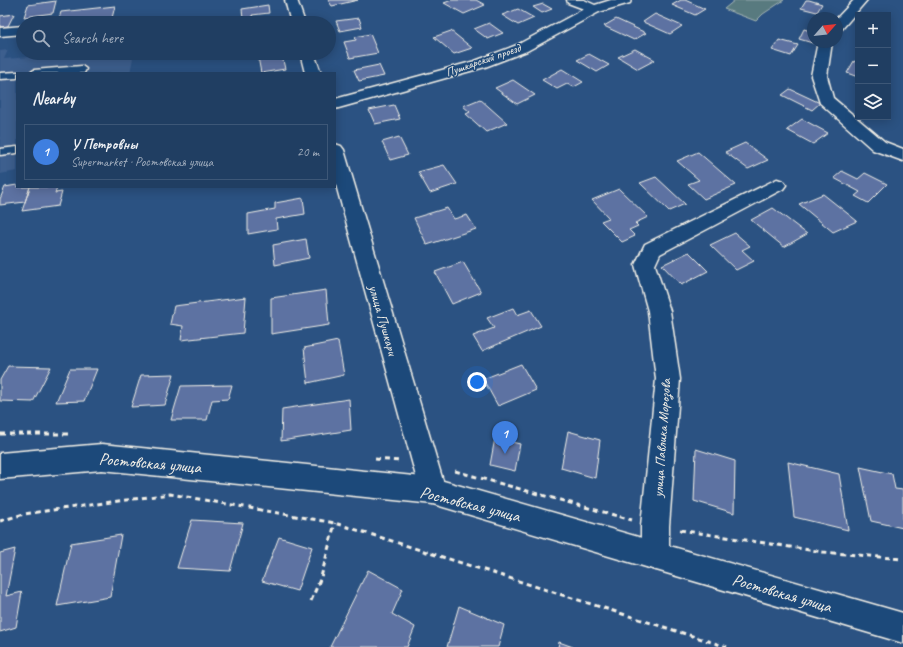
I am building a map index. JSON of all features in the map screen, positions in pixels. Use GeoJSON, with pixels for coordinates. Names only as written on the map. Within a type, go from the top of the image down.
{"type":"FeatureCollection","features":[{"type":"Feature","properties":{"kind":"street"},"geometry":{"type":"LineString","coordinates":[[291,0],[296,16]]}},
{"type":"Feature","properties":{"kind":"street"},"geometry":{"type":"LineString","coordinates":[[573,0],[594,9]]}},
{"type":"Feature","properties":{"kind":"street","name":"Пушкарский проезд"},"geometry":{"type":"LineString","coordinates":[[336,104],[480,64],[522,48],[594,9],[625,0]]}},
{"type":"Feature","properties":{"kind":"street"},"geometry":{"type":"LineString","coordinates":[[843,20],[861,0]]}},
{"type":"Feature","properties":{"kind":"street"},"geometry":{"type":"LineString","coordinates":[[0,32],[16,31]]}},
{"type":"Feature","properties":{"kind":"street"},"geometry":{"type":"LineString","coordinates":[[824,48],[819,76],[826,100],[879,146],[903,155]]}},
{"type":"Feature","properties":{"kind":"street"},"geometry":{"type":"LineString","coordinates":[[309,60],[313,72]]}},
{"type":"Feature","properties":{"kind":"street","name":"улица Пушкари"},"geometry":{"type":"LineString","coordinates":[[336,153],[433,491]]}},
{"type":"Feature","properties":{"kind":"street","name":"улица Павлика Морозова"},"geometry":{"type":"LineString","coordinates":[[655,556],[655,526],[668,379],[659,311],[645,265],[652,249],[777,185]]}},
{"type":"Feature","properties":{"kind":"street","name":"Ростовская улица"},"geometry":{"type":"LineString","coordinates":[[0,466],[102,457],[433,491],[903,628]]}},
{"type":"Feature","properties":{"kind":"lane"},"geometry":{"type":"LineString","coordinates":[[46,72],[82,69],[80,72]]}},
{"type":"Feature","properties":{"kind":"lane"},"geometry":{"type":"LineString","coordinates":[[0,76],[16,75]]}},
{"type":"Feature","properties":{"kind":"lane"},"geometry":{"type":"LineString","coordinates":[[0,152],[16,150]]}},
{"type":"Feature","properties":{"kind":"path"},"geometry":{"type":"LineString","coordinates":[[0,521],[24,514],[170,494],[335,523],[727,647]]}},
{"type":"Feature","properties":{"kind":"path"},"geometry":{"type":"LineString","coordinates":[[311,601],[321,577],[335,523]]}},
{"type":"Feature","properties":{"kind":"shaded area"},"geometry":{"type":"Polygon","coordinates":[[[8,50],[4,59],[16,58],[16,60],[133,60],[130,72],[16,72],[16,171],[0,174],[0,51],[8,50]]]}},
{"type":"Feature","properties":{"kind":"green space"},"geometry":{"type":"Polygon","coordinates":[[[735,0],[784,0],[763,14],[756,21],[724,9],[735,0]]]}},
{"type":"Feature","properties":{"kind":"building"},"geometry":{"type":"Polygon","coordinates":[[[328,0],[358,0],[332,6],[328,0]]]}},
{"type":"Feature","properties":{"kind":"building"},"geometry":{"type":"Polygon","coordinates":[[[452,0],[476,0],[485,5],[464,14],[444,3],[452,0]]]}},
{"type":"Feature","properties":{"kind":"building"},"geometry":{"type":"Polygon","coordinates":[[[681,0],[685,0],[705,9],[695,15],[672,5],[681,0]]]}},
{"type":"Feature","properties":{"kind":"building"},"geometry":{"type":"Polygon","coordinates":[[[806,0],[822,4],[817,12],[801,8],[806,0]]]}},
{"type":"Feature","properties":{"kind":"building"},"geometry":{"type":"Polygon","coordinates":[[[56,1],[53,13],[24,16],[28,5],[56,1]]]}},
{"type":"Feature","properties":{"kind":"building"},"geometry":{"type":"Polygon","coordinates":[[[543,4],[552,9],[542,13],[533,7],[543,4]]]}},
{"type":"Feature","properties":{"kind":"building"},"geometry":{"type":"Polygon","coordinates":[[[268,5],[269,13],[243,16],[242,9],[268,5]]]}},
{"type":"Feature","properties":{"kind":"building"},"geometry":{"type":"Polygon","coordinates":[[[115,6],[112,16],[60,16],[61,12],[115,6]]]}},
{"type":"Feature","properties":{"kind":"building"},"geometry":{"type":"Polygon","coordinates":[[[518,9],[534,18],[518,25],[502,15],[518,9]]]}},
{"type":"Feature","properties":{"kind":"building"},"geometry":{"type":"Polygon","coordinates":[[[14,14],[8,26],[0,27],[0,16],[14,14]]]}},
{"type":"Feature","properties":{"kind":"building"},"geometry":{"type":"Polygon","coordinates":[[[655,14],[682,26],[670,34],[643,22],[655,14]]]}},
{"type":"Feature","properties":{"kind":"building"},"geometry":{"type":"Polygon","coordinates":[[[359,18],[362,27],[340,31],[336,21],[359,18]]]}},
{"type":"Feature","properties":{"kind":"building"},"geometry":{"type":"Polygon","coordinates":[[[616,19],[646,33],[634,40],[604,26],[616,19]]]}},
{"type":"Feature","properties":{"kind":"building"},"geometry":{"type":"Polygon","coordinates":[[[489,23],[503,33],[488,39],[474,29],[489,23]]]}},
{"type":"Feature","properties":{"kind":"building"},"geometry":{"type":"Polygon","coordinates":[[[804,29],[807,30],[807,41],[799,39],[804,29]]]}},
{"type":"Feature","properties":{"kind":"building"},"geometry":{"type":"Polygon","coordinates":[[[451,31],[472,48],[454,54],[434,37],[451,31]]]}},
{"type":"Feature","properties":{"kind":"building"},"geometry":{"type":"Polygon","coordinates":[[[370,34],[378,53],[350,58],[344,42],[356,40],[355,37],[370,34]]]}},
{"type":"Feature","properties":{"kind":"building"},"geometry":{"type":"Polygon","coordinates":[[[779,40],[798,45],[791,56],[772,50],[779,40]]]}},
{"type":"Feature","properties":{"kind":"building"},"geometry":{"type":"Polygon","coordinates":[[[635,49],[655,60],[638,69],[618,57],[635,49]]]}},
{"type":"Feature","properties":{"kind":"building"},"geometry":{"type":"Polygon","coordinates":[[[589,54],[609,65],[597,72],[577,60],[589,54]]]}},
{"type":"Feature","properties":{"kind":"building"},"geometry":{"type":"Polygon","coordinates":[[[259,60],[283,60],[285,69],[261,72],[259,60]]]}},
{"type":"Feature","properties":{"kind":"building"},"geometry":{"type":"Polygon","coordinates":[[[854,61],[855,62],[855,76],[847,73],[854,61]]]}},
{"type":"Feature","properties":{"kind":"building"},"geometry":{"type":"Polygon","coordinates":[[[379,65],[384,76],[359,81],[354,70],[379,65]]]}},
{"type":"Feature","properties":{"kind":"building"},"geometry":{"type":"Polygon","coordinates":[[[562,69],[583,82],[574,87],[567,84],[557,89],[542,80],[562,69]]]}},
{"type":"Feature","properties":{"kind":"building"},"geometry":{"type":"Polygon","coordinates":[[[513,80],[535,95],[517,104],[495,88],[513,80]]]}},
{"type":"Feature","properties":{"kind":"building"},"geometry":{"type":"Polygon","coordinates":[[[790,89],[820,103],[812,110],[782,95],[790,89]]]}},
{"type":"Feature","properties":{"kind":"building"},"geometry":{"type":"Polygon","coordinates":[[[480,99],[507,123],[486,132],[466,114],[470,112],[463,106],[480,99]]]}},
{"type":"Feature","properties":{"kind":"building"},"geometry":{"type":"Polygon","coordinates":[[[394,105],[400,119],[375,124],[369,110],[394,105]]]}},
{"type":"Feature","properties":{"kind":"building"},"geometry":{"type":"Polygon","coordinates":[[[802,119],[828,133],[813,144],[787,130],[802,119]]]}},
{"type":"Feature","properties":{"kind":"building"},"geometry":{"type":"Polygon","coordinates":[[[399,137],[408,155],[390,160],[382,142],[399,137]]]}},
{"type":"Feature","properties":{"kind":"building"},"geometry":{"type":"Polygon","coordinates":[[[745,143],[768,160],[748,169],[725,152],[745,143]]]}},
{"type":"Feature","properties":{"kind":"building"},"geometry":{"type":"Polygon","coordinates":[[[698,152],[736,185],[704,199],[688,184],[699,180],[677,161],[698,152]]]}},
{"type":"Feature","properties":{"kind":"building"},"geometry":{"type":"Polygon","coordinates":[[[444,165],[457,184],[430,193],[418,172],[444,165]]]}},
{"type":"Feature","properties":{"kind":"building"},"geometry":{"type":"Polygon","coordinates":[[[842,171],[858,179],[865,173],[887,184],[868,203],[855,196],[860,192],[834,178],[842,171]]]}},
{"type":"Feature","properties":{"kind":"building"},"geometry":{"type":"Polygon","coordinates":[[[656,177],[685,204],[669,211],[640,183],[656,177]]]}},
{"type":"Feature","properties":{"kind":"building"},"geometry":{"type":"Polygon","coordinates":[[[16,185],[16,188],[30,188],[25,202],[0,205],[0,199],[5,187],[16,185]]]}},
{"type":"Feature","properties":{"kind":"building"},"geometry":{"type":"Polygon","coordinates":[[[30,188],[57,188],[55,193],[62,192],[58,206],[22,211],[30,188]]]}},
{"type":"Feature","properties":{"kind":"building"},"geometry":{"type":"Polygon","coordinates":[[[619,189],[648,217],[635,223],[638,226],[629,230],[635,236],[622,242],[601,221],[609,218],[592,200],[619,189]]]}},
{"type":"Feature","properties":{"kind":"building"},"geometry":{"type":"Polygon","coordinates":[[[823,194],[857,221],[833,232],[799,204],[823,194]]]}},
{"type":"Feature","properties":{"kind":"building"},"geometry":{"type":"Polygon","coordinates":[[[303,198],[305,214],[276,219],[277,229],[248,234],[248,214],[275,209],[275,203],[303,198]]]}},
{"type":"Feature","properties":{"kind":"building"},"geometry":{"type":"Polygon","coordinates":[[[447,208],[454,219],[467,215],[476,229],[427,245],[414,218],[447,208]]]}},
{"type":"Feature","properties":{"kind":"building"},"geometry":{"type":"Polygon","coordinates":[[[773,208],[807,234],[784,247],[751,220],[773,208]]]}},
{"type":"Feature","properties":{"kind":"building"},"geometry":{"type":"Polygon","coordinates":[[[735,233],[750,246],[742,250],[754,261],[736,270],[710,245],[735,233]]]}},
{"type":"Feature","properties":{"kind":"building"},"geometry":{"type":"Polygon","coordinates":[[[306,239],[309,258],[275,265],[273,245],[306,239]]]}},
{"type":"Feature","properties":{"kind":"building"},"geometry":{"type":"Polygon","coordinates":[[[689,252],[708,271],[681,285],[662,265],[689,252]]]}},
{"type":"Feature","properties":{"kind":"building"},"geometry":{"type":"Polygon","coordinates":[[[463,262],[481,292],[452,304],[435,272],[463,262]]]}},
{"type":"Feature","properties":{"kind":"building"},"geometry":{"type":"Polygon","coordinates":[[[326,290],[329,325],[271,334],[271,298],[326,290]]]}},
{"type":"Feature","properties":{"kind":"building"},"geometry":{"type":"Polygon","coordinates":[[[246,297],[243,333],[181,340],[183,326],[170,324],[174,306],[246,297]]]}},
{"type":"Feature","properties":{"kind":"building"},"geometry":{"type":"Polygon","coordinates":[[[513,308],[517,315],[531,310],[541,326],[482,351],[473,336],[494,328],[487,318],[513,308]]]}},
{"type":"Feature","properties":{"kind":"building"},"geometry":{"type":"Polygon","coordinates":[[[338,341],[344,375],[308,383],[304,348],[338,341]]]}},
{"type":"Feature","properties":{"kind":"building"},"geometry":{"type":"Polygon","coordinates":[[[521,364],[536,390],[498,406],[483,379],[521,364]]]}},
{"type":"Feature","properties":{"kind":"building"},"geometry":{"type":"Polygon","coordinates":[[[8,366],[51,367],[33,402],[0,401],[0,380],[8,366]]]}},
{"type":"Feature","properties":{"kind":"building"},"geometry":{"type":"Polygon","coordinates":[[[70,369],[97,369],[84,401],[56,402],[70,369]]]}},
{"type":"Feature","properties":{"kind":"building"},"geometry":{"type":"Polygon","coordinates":[[[174,374],[165,405],[131,407],[141,375],[174,374]]]}},
{"type":"Feature","properties":{"kind":"building"},"geometry":{"type":"Polygon","coordinates":[[[232,385],[228,399],[212,400],[207,420],[171,420],[181,386],[232,385]]]}},
{"type":"Feature","properties":{"kind":"building"},"geometry":{"type":"Polygon","coordinates":[[[349,399],[351,430],[281,441],[282,409],[349,399]]]}},
{"type":"Feature","properties":{"kind":"building"},"geometry":{"type":"Polygon","coordinates":[[[568,431],[600,440],[595,478],[561,468],[568,431]]]}},
{"type":"Feature","properties":{"kind":"building"},"geometry":{"type":"Polygon","coordinates":[[[495,438],[520,444],[515,471],[490,465],[495,438]]]}},
{"type":"Feature","properties":{"kind":"building"},"geometry":{"type":"Polygon","coordinates":[[[696,449],[735,461],[734,513],[694,501],[696,449]]]}},
{"type":"Feature","properties":{"kind":"building"},"geometry":{"type":"Polygon","coordinates":[[[788,462],[839,474],[848,530],[794,517],[788,462]]]}},
{"type":"Feature","properties":{"kind":"building"},"geometry":{"type":"Polygon","coordinates":[[[860,467],[892,474],[895,489],[903,490],[903,528],[871,521],[860,467]]]}},
{"type":"Feature","properties":{"kind":"building"},"geometry":{"type":"Polygon","coordinates":[[[192,520],[243,523],[230,571],[177,568],[192,520]]]}},
{"type":"Feature","properties":{"kind":"building"},"geometry":{"type":"Polygon","coordinates":[[[121,535],[110,597],[57,606],[71,543],[121,535]]]}},
{"type":"Feature","properties":{"kind":"building"},"geometry":{"type":"Polygon","coordinates":[[[279,537],[312,547],[297,591],[262,581],[279,537]]]}},
{"type":"Feature","properties":{"kind":"building"},"geometry":{"type":"Polygon","coordinates":[[[15,549],[6,596],[22,592],[16,627],[0,632],[0,553],[15,549]]]}},
{"type":"Feature","properties":{"kind":"building"},"geometry":{"type":"Polygon","coordinates":[[[368,570],[403,589],[392,614],[415,627],[407,647],[330,647],[368,570]]]}},
{"type":"Feature","properties":{"kind":"building"},"geometry":{"type":"Polygon","coordinates":[[[459,606],[504,625],[498,647],[447,647],[459,606]]]}},
{"type":"Feature","properties":{"kind":"building"},"geometry":{"type":"Polygon","coordinates":[[[559,642],[573,647],[558,647],[559,642]]]}},
{"type":"Feature","properties":{"kind":"place","name":"У Петровны"},"geometry":{"type":"Point","coordinates":[505,454]}}]}
